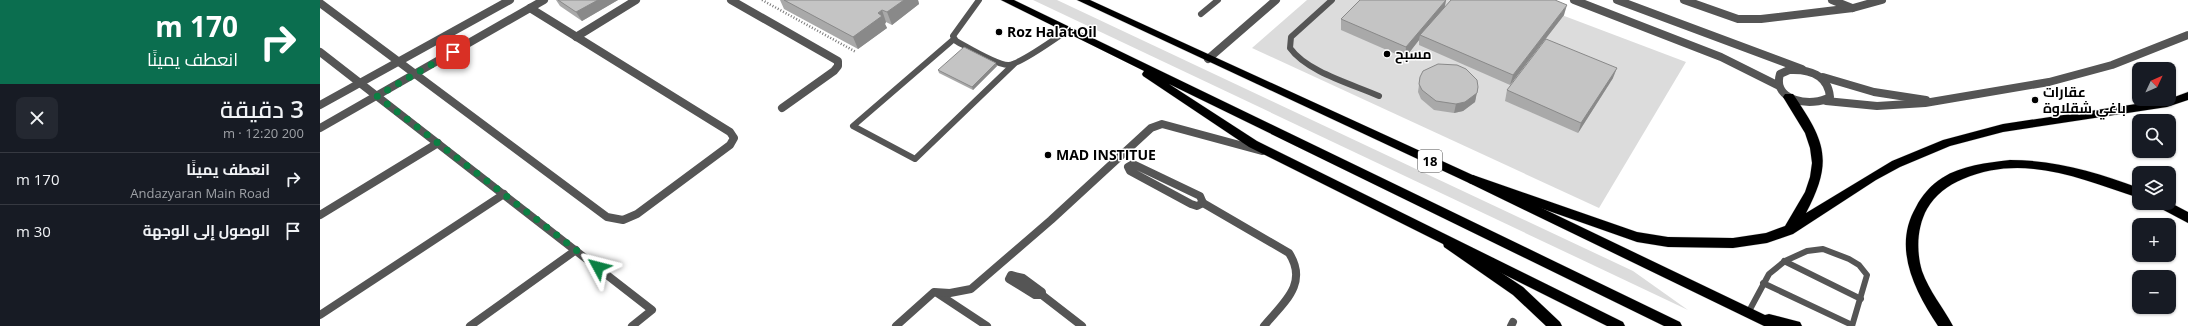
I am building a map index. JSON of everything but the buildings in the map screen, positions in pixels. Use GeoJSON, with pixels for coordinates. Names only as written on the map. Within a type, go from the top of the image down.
{"type":"FeatureCollection","features":[{"type":"Feature","properties":{"kind":"highway"},"geometry":{"type":"LineString","coordinates":[[1006,0],[1676,326]]}},
{"type":"Feature","properties":{"kind":"highway","name":"18"},"geometry":{"type":"LineString","coordinates":[[1082,0],[1473,180],[1776,326]]}},
{"type":"Feature","properties":{"kind":"highway"},"geometry":{"type":"LineString","coordinates":[[1116,53],[1236,133],[1270,153],[1619,326]]}},
{"type":"Feature","properties":{"kind":"highway"},"geometry":{"type":"LineString","coordinates":[[1789,96],[1812,134],[1819,161],[1817,179],[1810,198],[1789,230]]}},
{"type":"Feature","properties":{"kind":"highway"},"geometry":{"type":"LineString","coordinates":[[1473,180],[1637,237],[1668,242],[1734,243],[1768,238],[1789,230],[1872,177],[1896,164],[1947,143],[2003,128],[2167,102],[2188,96]]}},
{"type":"Feature","properties":{"kind":"highway"},"geometry":{"type":"LineString","coordinates":[[1946,326],[1924,294],[1917,278],[1911,245],[1912,230],[1921,205],[1941,184],[1955,176],[1972,170],[1991,166],[2034,165],[2072,171],[2111,182],[2132,190]]}},
{"type":"Feature","properties":{"kind":"highway"},"geometry":{"type":"LineString","coordinates":[[2173,210],[2188,218]]}},
{"type":"Feature","properties":{"kind":"highway"},"geometry":{"type":"LineString","coordinates":[[1449,243],[1518,291],[1555,326]]}},
{"type":"Feature","properties":{"kind":"highway"},"geometry":{"type":"LineString","coordinates":[[1748,313],[1796,326]]}},
{"type":"Feature","properties":{"kind":"street"},"geometry":{"type":"LineString","coordinates":[[320,105],[509,0]]}},
{"type":"Feature","properties":{"kind":"street"},"geometry":{"type":"LineString","coordinates":[[320,128],[544,0]]}},
{"type":"Feature","properties":{"kind":"street"},"geometry":{"type":"LineString","coordinates":[[576,37],[636,0]]}},
{"type":"Feature","properties":{"kind":"street"},"geometry":{"type":"LineString","coordinates":[[731,0],[838,61],[838,66],[834,71],[782,108]]}},
{"type":"Feature","properties":{"kind":"street"},"geometry":{"type":"LineString","coordinates":[[1208,59],[1276,0]]}},
{"type":"Feature","properties":{"kind":"street"},"geometry":{"type":"LineString","coordinates":[[1574,0],[1721,57],[1779,86],[1789,96],[1804,103],[1820,104],[1830,97],[1831,92],[1825,81],[1818,76]]}},
{"type":"Feature","properties":{"kind":"street"},"geometry":{"type":"LineString","coordinates":[[1617,0],[1818,76],[1893,96],[1947,100]]}},
{"type":"Feature","properties":{"kind":"street"},"geometry":{"type":"LineString","coordinates":[[1684,0],[1738,19],[1761,19],[1853,8],[1882,0]]}},
{"type":"Feature","properties":{"kind":"street"},"geometry":{"type":"LineString","coordinates":[[1832,0],[1853,8]]}},
{"type":"Feature","properties":{"kind":"street"},"geometry":{"type":"LineString","coordinates":[[320,3],[597,211],[617,220],[628,219],[641,212],[724,150],[734,138],[730,132],[530,8]]}},
{"type":"Feature","properties":{"kind":"street"},"geometry":{"type":"LineString","coordinates":[[1826,101],[1896,105],[1947,100],[2050,82],[2112,65],[2188,35]]}},
{"type":"Feature","properties":{"kind":"street"},"geometry":{"type":"LineString","coordinates":[[320,52],[652,310],[632,326]]}},
{"type":"Feature","properties":{"kind":"street"},"geometry":{"type":"LineString","coordinates":[[1779,86],[1778,78],[1780,74],[1790,70],[1802,70]]}},
{"type":"Feature","properties":{"kind":"street"},"geometry":{"type":"LineString","coordinates":[[896,326],[934,292],[950,294],[971,289],[1051,220],[1151,128],[1162,124],[1174,126],[1270,153]]}},
{"type":"Feature","properties":{"kind":"street"},"geometry":{"type":"LineString","coordinates":[[320,215],[438,143]]}},
{"type":"Feature","properties":{"kind":"street"},"geometry":{"type":"LineString","coordinates":[[1203,203],[1197,206],[1191,204],[1130,171],[1128,167],[1131,164],[1137,165],[1200,196],[1203,203],[1285,251],[1295,260],[1299,268],[1299,277],[1296,286],[1264,326]]}},
{"type":"Feature","properties":{"kind":"street"},"geometry":{"type":"LineString","coordinates":[[320,315],[504,194]]}},
{"type":"Feature","properties":{"kind":"street"},"geometry":{"type":"LineString","coordinates":[[470,326],[576,250]]}},
{"type":"Feature","properties":{"kind":"street"},"geometry":{"type":"LineString","coordinates":[[934,292],[987,326]]}},
{"type":"Feature","properties":{"kind":"street"},"geometry":{"type":"LineString","coordinates":[[1042,295],[1082,326]]}},
{"type":"Feature","properties":{"kind":"lane"},"geometry":{"type":"LineString","coordinates":[[979,0],[954,33],[954,39],[853,126],[915,159],[1014,64],[1068,30]]}},
{"type":"Feature","properties":{"kind":"lane"},"geometry":{"type":"LineString","coordinates":[[1200,14],[1218,0]]}},
{"type":"Feature","properties":{"kind":"lane"},"geometry":{"type":"LineString","coordinates":[[1332,0],[1291,37],[1289,44],[1290,50],[1301,60],[1312,66],[1379,96]]}},
{"type":"Feature","properties":{"kind":"lane"},"geometry":{"type":"LineString","coordinates":[[954,39],[1000,63],[1014,64]]}},
{"type":"Feature","properties":{"kind":"lane"},"geometry":{"type":"LineString","coordinates":[[1748,313],[1764,283],[1769,275],[1784,261],[1810,250],[1820,249],[1855,262],[1865,270],[1868,275],[1852,326],[1764,283]]}},
{"type":"Feature","properties":{"kind":"lane"},"geometry":{"type":"LineString","coordinates":[[1784,261],[1861,299]]}},
{"type":"Feature","properties":{"kind":"path"},"geometry":{"type":"LineString","coordinates":[[762,0],[856,52]]}},
{"type":"Feature","properties":{"kind":"shaded area"},"geometry":{"type":"Polygon","coordinates":[[[1033,0],[1057,0],[1633,271],[1688,310],[1033,0]]]}},
{"type":"Feature","properties":{"kind":"shaded area"},"geometry":{"type":"Polygon","coordinates":[[[1307,0],[1522,0],[1686,62],[1599,208],[1252,48],[1307,0]]]}},
{"type":"Feature","properties":{"kind":"place","name":"Roz Halat Oil"},"geometry":{"type":"Point","coordinates":[999,32]}},
{"type":"Feature","properties":{"kind":"place","name":"مسبح"},"geometry":{"type":"Point","coordinates":[1387,54]}},
{"type":"Feature","properties":{"kind":"place","name":"عقارات باغي شقلاوة"},"geometry":{"type":"Point","coordinates":[2035,100]}},
{"type":"Feature","properties":{"kind":"place","name":"MAD INSTITUE"},"geometry":{"type":"Point","coordinates":[1048,155]}},
{"type":"Feature","properties":{"kind":"route"},"geometry":{"type":"LineString","coordinates":[[453,52],[377,96],[598,267]]}}]}
